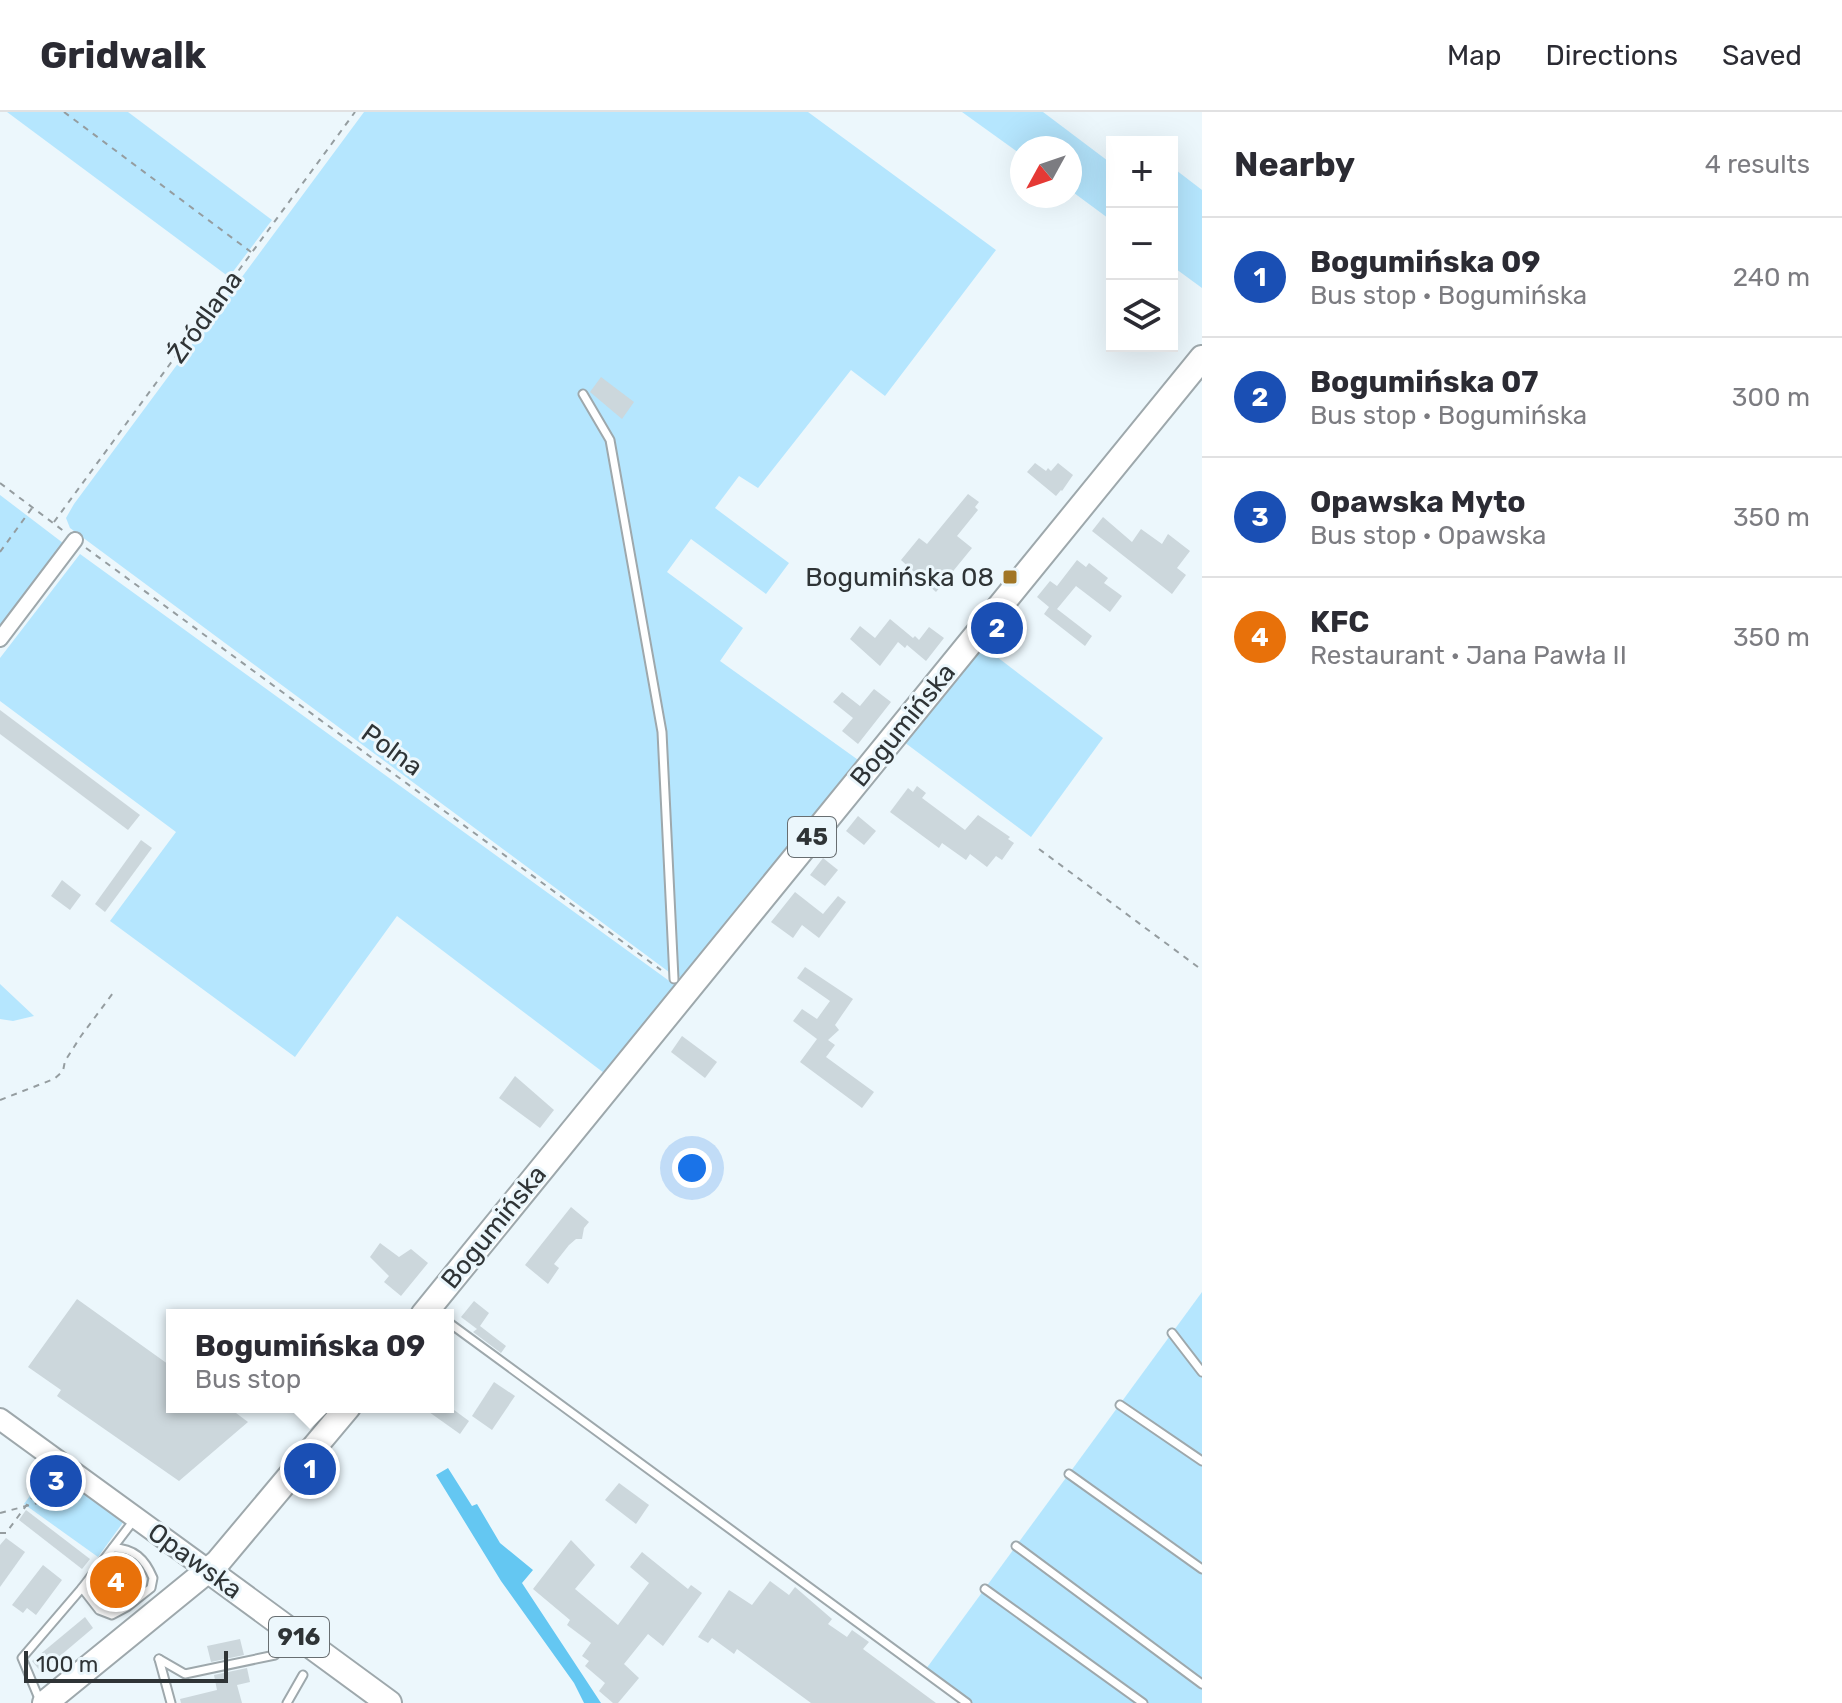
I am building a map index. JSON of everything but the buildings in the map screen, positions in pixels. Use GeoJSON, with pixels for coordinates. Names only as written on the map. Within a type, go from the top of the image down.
{"type":"FeatureCollection","features":[{"type":"Feature","properties":{"kind":"main road","name":"Bogumińska"},"geometry":{"type":"LineString","coordinates":[[438,1309],[1202,358]]}},
{"type":"Feature","properties":{"kind":"main road"},"geometry":{"type":"LineString","coordinates":[[43,1703],[209,1571],[343,1413]]}},
{"type":"Feature","properties":{"kind":"main road","name":"Opawska"},"geometry":{"type":"LineString","coordinates":[[0,1419],[389,1703]]}},
{"type":"Feature","properties":{"kind":"street"},"geometry":{"type":"LineString","coordinates":[[0,639],[75,540]]}},
{"type":"Feature","properties":{"kind":"lane"},"geometry":{"type":"LineString","coordinates":[[583,394],[610,440],[662,732],[674,979]]}},
{"type":"Feature","properties":{"kind":"lane"},"geometry":{"type":"LineString","coordinates":[[454,1329],[967,1703]]}},
{"type":"Feature","properties":{"kind":"lane"},"geometry":{"type":"LineString","coordinates":[[1172,1333],[1202,1372]]}},
{"type":"Feature","properties":{"kind":"lane"},"geometry":{"type":"LineString","coordinates":[[1120,1405],[1202,1461]]}},
{"type":"Feature","properties":{"kind":"lane"},"geometry":{"type":"LineString","coordinates":[[1069,1474],[1202,1569]]}},
{"type":"Feature","properties":{"kind":"lane"},"geometry":{"type":"LineString","coordinates":[[43,1703],[22,1658],[82,1588],[135,1518]]}},
{"type":"Feature","properties":{"kind":"lane"},"geometry":{"type":"LineString","coordinates":[[1016,1546],[1202,1684]]}},
{"type":"Feature","properties":{"kind":"lane"},"geometry":{"type":"LineString","coordinates":[[82,1588],[99,1610],[112,1615],[151,1588],[153,1578],[138,1556],[126,1548],[113,1548]]}},
{"type":"Feature","properties":{"kind":"lane"},"geometry":{"type":"LineString","coordinates":[[985,1589],[1143,1703]]}},
{"type":"Feature","properties":{"kind":"lane"},"geometry":{"type":"LineString","coordinates":[[171,1703],[159,1659],[185,1674],[275,1655]]}},
{"type":"Feature","properties":{"kind":"lane"},"geometry":{"type":"LineString","coordinates":[[287,1703],[303,1675]]}},
{"type":"Feature","properties":{"kind":"path"},"geometry":{"type":"LineString","coordinates":[[64,112],[252,252]]}},
{"type":"Feature","properties":{"kind":"path","name":"Źródlana"},"geometry":{"type":"LineString","coordinates":[[33,507],[54,523],[355,112]]}},
{"type":"Feature","properties":{"kind":"path"},"geometry":{"type":"LineString","coordinates":[[0,483],[33,507],[0,552]]}},
{"type":"Feature","properties":{"kind":"path","name":"Polna"},"geometry":{"type":"LineString","coordinates":[[75,540],[674,979]]}},
{"type":"Feature","properties":{"kind":"path"},"geometry":{"type":"LineString","coordinates":[[1039,849],[1202,970]]}},
{"type":"Feature","properties":{"kind":"path"},"geometry":{"type":"LineString","coordinates":[[0,1100],[54,1079],[63,1071],[65,1061],[81,1036],[113,993]]}},
{"type":"Feature","properties":{"kind":"path"},"geometry":{"type":"LineString","coordinates":[[0,1533],[6,1533],[58,1462]]}},
{"type":"Feature","properties":{"kind":"path"},"geometry":{"type":"LineString","coordinates":[[0,1513],[95,1489]]}},
{"type":"Feature","properties":{"kind":"shaded area"},"geometry":{"type":"Polygon","coordinates":[[[7,112],[128,112],[272,220],[229,277],[7,112]]]}},
{"type":"Feature","properties":{"kind":"shaded area"},"geometry":{"type":"Polygon","coordinates":[[[364,112],[808,112],[996,250],[885,396],[851,370],[758,488],[739,476],[715,508],[789,563],[766,594],[691,539],[667,572],[743,628],[720,661],[861,762],[684,978],[673,975],[70,528],[66,518],[364,112]]]}},
{"type":"Feature","properties":{"kind":"shaded area"},"geometry":{"type":"Polygon","coordinates":[[[962,112],[1043,112],[1075,136],[1010,136],[1010,146],[962,112]]]}},
{"type":"Feature","properties":{"kind":"shaded area"},"geometry":{"type":"Polygon","coordinates":[[[1082,141],[1106,159],[1106,217],[1082,199],[1082,141]]]}},
{"type":"Feature","properties":{"kind":"shaded area"},"geometry":{"type":"Polygon","coordinates":[[[1178,172],[1202,190],[1202,288],[1178,270],[1178,172]]]}},
{"type":"Feature","properties":{"kind":"shaded area"},"geometry":{"type":"Polygon","coordinates":[[[0,495],[63,543],[0,626],[0,495]]]}},
{"type":"Feature","properties":{"kind":"shaded area"},"geometry":{"type":"Polygon","coordinates":[[[80,554],[679,988],[608,1076],[397,916],[295,1057],[110,921],[176,832],[0,701],[0,658],[80,554]]]}},
{"type":"Feature","properties":{"kind":"shaded area"},"geometry":{"type":"Polygon","coordinates":[[[984,647],[1103,738],[1031,837],[904,742],[984,647]]]}},
{"type":"Feature","properties":{"kind":"shaded area"},"geometry":{"type":"Polygon","coordinates":[[[0,984],[34,1016],[13,1021],[0,1019],[0,984]]]}},
{"type":"Feature","properties":{"kind":"shaded area"},"geometry":{"type":"Polygon","coordinates":[[[1202,1292],[1202,1703],[972,1703],[926,1669],[1202,1292]]]}},
{"type":"Feature","properties":{"kind":"shaded area"},"geometry":{"type":"Polygon","coordinates":[[[50,1468],[124,1521],[98,1557],[24,1504],[50,1468]]]}},
{"type":"Feature","properties":{"kind":"shaded area"},"geometry":{"type":"Polygon","coordinates":[[[448,1468],[472,1506],[477,1504],[500,1543],[533,1570],[522,1583],[601,1703],[584,1703],[574,1683],[501,1581],[436,1475],[448,1468]]]}},
{"type":"Feature","properties":{"kind":"place","name":"Bogumińska 08"},"geometry":{"type":"Point","coordinates":[1010,577]}},
{"type":"Feature","properties":{"kind":"place","name":"Bogumińska 07"},"geometry":{"type":"Point","coordinates":[997,628]}},
{"type":"Feature","properties":{"kind":"place","name":"Bogumińska 09"},"geometry":{"type":"Point","coordinates":[310,1469]}},
{"type":"Feature","properties":{"kind":"place","name":"Opawska Myto"},"geometry":{"type":"Point","coordinates":[56,1481]}},
{"type":"Feature","properties":{"kind":"place","name":"KFC"},"geometry":{"type":"Point","coordinates":[116,1582]}}]}
